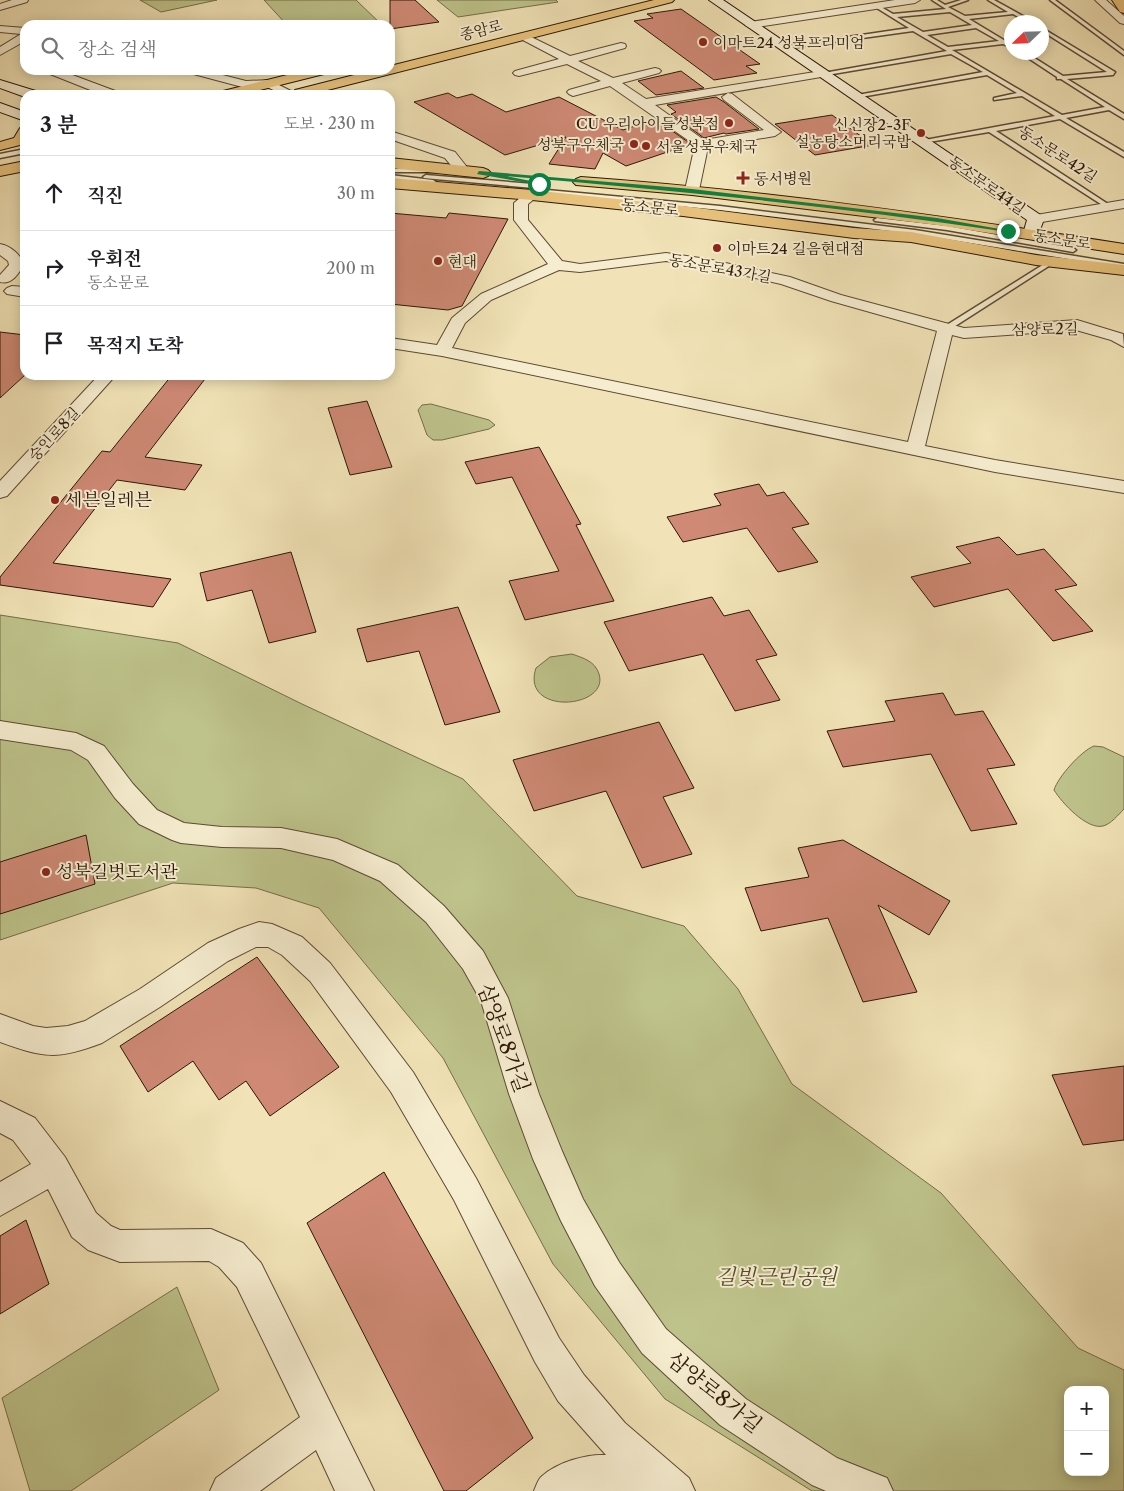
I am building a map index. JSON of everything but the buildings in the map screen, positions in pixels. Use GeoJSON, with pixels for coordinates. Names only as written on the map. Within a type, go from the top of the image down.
{"type":"FeatureCollection","features":[{"type":"Feature","properties":{"kind":"main road","name":"종암로"},"geometry":{"type":"LineString","coordinates":[[395,69],[668,0]]}},
{"type":"Feature","properties":{"kind":"main road"},"geometry":{"type":"LineString","coordinates":[[1119,0],[1124,4]]}},
{"type":"Feature","properties":{"kind":"main road"},"geometry":{"type":"LineString","coordinates":[[1119,0],[1124,9]]}},
{"type":"Feature","properties":{"kind":"main road"},"geometry":{"type":"LineString","coordinates":[[243,90],[302,75]]}},
{"type":"Feature","properties":{"kind":"main road","name":"종암로"},"geometry":{"type":"LineString","coordinates":[[312,90],[370,75]]}},
{"type":"Feature","properties":{"kind":"main road"},"geometry":{"type":"LineString","coordinates":[[0,146],[20,139]]}},
{"type":"Feature","properties":{"kind":"main road"},"geometry":{"type":"LineString","coordinates":[[0,151],[20,146]]}},
{"type":"Feature","properties":{"kind":"main road","name":"동소문로"},"geometry":{"type":"LineString","coordinates":[[395,164],[692,190],[937,220],[1034,227],[1124,249]]}},
{"type":"Feature","properties":{"kind":"main road"},"geometry":{"type":"LineString","coordinates":[[0,171],[20,167]]}},
{"type":"Feature","properties":{"kind":"main road"},"geometry":{"type":"LineString","coordinates":[[0,182],[20,180]]}},
{"type":"Feature","properties":{"kind":"main road","name":"동소문로"},"geometry":{"type":"LineString","coordinates":[[395,183],[532,195],[684,211],[854,233],[911,237],[1050,262],[1124,270]]}},
{"type":"Feature","properties":{"kind":"street"},"geometry":{"type":"LineString","coordinates":[[0,6],[23,0]]}},
{"type":"Feature","properties":{"kind":"street","name":"동소문로44길"},"geometry":{"type":"LineString","coordinates":[[715,0],[821,74],[925,142],[1034,227]]}},
{"type":"Feature","properties":{"kind":"street"},"geometry":{"type":"LineString","coordinates":[[750,25],[915,0]]}},
{"type":"Feature","properties":{"kind":"street"},"geometry":{"type":"LineString","coordinates":[[1100,0],[1124,21]]}},
{"type":"Feature","properties":{"kind":"street"},"geometry":{"type":"LineString","coordinates":[[0,12],[5,21],[0,25]]}},
{"type":"Feature","properties":{"kind":"street"},"geometry":{"type":"LineString","coordinates":[[0,29],[20,31]]}},
{"type":"Feature","properties":{"kind":"street"},"geometry":{"type":"LineString","coordinates":[[523,36],[612,82],[646,103],[702,144],[778,132],[728,97]]}},
{"type":"Feature","properties":{"kind":"street"},"geometry":{"type":"LineString","coordinates":[[0,52],[20,39]]}},
{"type":"Feature","properties":{"kind":"street"},"geometry":{"type":"LineString","coordinates":[[519,72],[621,46]]}},
{"type":"Feature","properties":{"kind":"street"},"geometry":{"type":"LineString","coordinates":[[573,92],[655,71]]}},
{"type":"Feature","properties":{"kind":"street"},"geometry":{"type":"LineString","coordinates":[[646,103],[821,74]]}},
{"type":"Feature","properties":{"kind":"street"},"geometry":{"type":"LineString","coordinates":[[62,75],[101,90]]}},
{"type":"Feature","properties":{"kind":"street"},"geometry":{"type":"LineString","coordinates":[[208,75],[237,83],[269,83],[282,90]]}},
{"type":"Feature","properties":{"kind":"street"},"geometry":{"type":"LineString","coordinates":[[0,84],[20,90]]}},
{"type":"Feature","properties":{"kind":"street"},"geometry":{"type":"LineString","coordinates":[[0,107],[20,115]]}},
{"type":"Feature","properties":{"kind":"street"},"geometry":{"type":"LineString","coordinates":[[395,137],[450,155],[463,171]]}},
{"type":"Feature","properties":{"kind":"street"},"geometry":{"type":"LineString","coordinates":[[692,190],[702,144]]}},
{"type":"Feature","properties":{"kind":"street"},"geometry":{"type":"LineString","coordinates":[[442,351],[458,321],[486,297],[557,266],[521,220],[522,203],[532,195]]}},
{"type":"Feature","properties":{"kind":"street","name":"동소문로42길"},"geometry":{"type":"LineString","coordinates":[[1034,227],[1124,204]]}},
{"type":"Feature","properties":{"kind":"street"},"geometry":{"type":"LineString","coordinates":[[0,248],[15,259],[17,265],[8,287]]}},
{"type":"Feature","properties":{"kind":"street","name":"동소문로43가길"},"geometry":{"type":"LineString","coordinates":[[557,266],[580,268],[666,257],[708,262],[785,280],[836,298],[964,333]]}},
{"type":"Feature","properties":{"kind":"street","name":"삼양로2길"},"geometry":{"type":"LineString","coordinates":[[964,333],[1077,325],[1117,337],[1124,342]]}},
{"type":"Feature","properties":{"kind":"street"},"geometry":{"type":"LineString","coordinates":[[915,450],[946,328]]}},
{"type":"Feature","properties":{"kind":"street"},"geometry":{"type":"LineString","coordinates":[[395,344],[442,351],[995,466],[1124,487]]}},
{"type":"Feature","properties":{"kind":"street","name":"숭인로8길"},"geometry":{"type":"LineString","coordinates":[[0,492],[103,380]]}},
{"type":"Feature","properties":{"kind":"street","name":"삼양로8가길"},"geometry":{"type":"LineString","coordinates":[[0,730],[76,742],[96,753],[124,791],[148,817],[181,833],[222,837],[281,838],[337,850],[389,874],[435,914],[473,960],[494,998],[524,1094],[549,1159],[572,1210],[607,1274],[654,1341],[733,1412],[825,1472],[874,1491]]}},
{"type":"Feature","properties":{"kind":"street"},"geometry":{"type":"LineString","coordinates":[[0,1028],[33,1040],[46,1042],[68,1040],[92,1034],[218,952],[249,937],[259,934],[272,936],[292,946],[320,972],[402,1082],[465,1189],[547,1350],[571,1388],[612,1436],[676,1491]]}},
{"type":"Feature","properties":{"kind":"street"},"geometry":{"type":"LineString","coordinates":[[0,1116],[24,1130],[54,1168],[84,1225],[100,1238],[120,1246],[210,1245],[232,1255],[249,1275],[355,1491]]}},
{"type":"Feature","properties":{"kind":"street"},"geometry":{"type":"LineString","coordinates":[[0,1200],[54,1168]]}},
{"type":"Feature","properties":{"kind":"street"},"geometry":{"type":"LineString","coordinates":[[229,1491],[322,1423]]}},
{"type":"Feature","properties":{"kind":"street"},"geometry":{"type":"LineString","coordinates":[[553,1491],[560,1484],[598,1472],[633,1478],[652,1491]]}},
{"type":"Feature","properties":{"kind":"lane"},"geometry":{"type":"LineString","coordinates":[[934,0],[995,37],[1004,39]]}},
{"type":"Feature","properties":{"kind":"lane"},"geometry":{"type":"LineString","coordinates":[[945,6],[966,0]]}},
{"type":"Feature","properties":{"kind":"lane"},"geometry":{"type":"LineString","coordinates":[[990,0],[1017,15]]}},
{"type":"Feature","properties":{"kind":"lane"},"geometry":{"type":"LineString","coordinates":[[1052,0],[1124,53]]}},
{"type":"Feature","properties":{"kind":"lane"},"geometry":{"type":"LineString","coordinates":[[874,5],[1124,155]]}},
{"type":"Feature","properties":{"kind":"lane"},"geometry":{"type":"LineString","coordinates":[[891,16],[951,10]]}},
{"type":"Feature","properties":{"kind":"lane"},"geometry":{"type":"LineString","coordinates":[[963,18],[1013,13]]}},
{"type":"Feature","properties":{"kind":"lane"},"geometry":{"type":"LineString","coordinates":[[902,22],[916,21]]}},
{"type":"Feature","properties":{"kind":"lane"},"geometry":{"type":"LineString","coordinates":[[921,34],[977,26]]}},
{"type":"Feature","properties":{"kind":"lane"},"geometry":{"type":"LineString","coordinates":[[783,47],[913,29]]}},
{"type":"Feature","properties":{"kind":"lane"},"geometry":{"type":"LineString","coordinates":[[1049,35],[1113,73],[1059,78]]}},
{"type":"Feature","properties":{"kind":"lane"},"geometry":{"type":"LineString","coordinates":[[821,74],[1004,39]]}},
{"type":"Feature","properties":{"kind":"lane"},"geometry":{"type":"LineString","coordinates":[[1033,60],[1124,117]]}},
{"type":"Feature","properties":{"kind":"lane"},"geometry":{"type":"LineString","coordinates":[[855,96],[988,73]]}},
{"type":"Feature","properties":{"kind":"lane"},"geometry":{"type":"LineString","coordinates":[[996,98],[1023,94]]}},
{"type":"Feature","properties":{"kind":"lane","name":"동소문로44길"},"geometry":{"type":"LineString","coordinates":[[925,142],[1110,108]]}},
{"type":"Feature","properties":{"kind":"lane","name":"동소문로42길"},"geometry":{"type":"LineString","coordinates":[[989,129],[1109,207]]}},
{"type":"Feature","properties":{"kind":"lane"},"geometry":{"type":"LineString","coordinates":[[0,156],[20,151]]}},
{"type":"Feature","properties":{"kind":"lane"},"geometry":{"type":"LineString","coordinates":[[0,160],[20,156]]}},
{"type":"Feature","properties":{"kind":"lane"},"geometry":{"type":"LineString","coordinates":[[395,172],[463,171]]}},
{"type":"Feature","properties":{"kind":"lane"},"geometry":{"type":"LineString","coordinates":[[395,172],[715,202],[947,228],[1124,258]]}},
{"type":"Feature","properties":{"kind":"lane"},"geometry":{"type":"LineString","coordinates":[[479,173],[576,189]]}},
{"type":"Feature","properties":{"kind":"lane"},"geometry":{"type":"LineString","coordinates":[[395,177],[720,208],[915,232],[1124,266]]}},
{"type":"Feature","properties":{"kind":"lane"},"geometry":{"type":"LineString","coordinates":[[946,328],[1050,262]]}},
{"type":"Feature","properties":{"kind":"green space"},"geometry":{"type":"Polygon","coordinates":[[[140,0],[217,0],[161,12],[140,0]]]}},
{"type":"Feature","properties":{"kind":"green space"},"geometry":{"type":"Polygon","coordinates":[[[264,0],[356,0],[377,20],[282,20],[264,0]]]}},
{"type":"Feature","properties":{"kind":"green space"},"geometry":{"type":"Polygon","coordinates":[[[437,0],[556,0],[558,2],[458,17],[437,0]]]}},
{"type":"Feature","properties":{"kind":"green space"},"geometry":{"type":"Polygon","coordinates":[[[431,404],[489,420],[495,425],[489,429],[442,440],[433,440],[427,435],[418,410],[422,405],[431,404]]]}},
{"type":"Feature","properties":{"kind":"green space","name":"길빛근린공원"},"geometry":{"type":"Polygon","coordinates":[[[0,615],[178,643],[302,704],[463,779],[577,896],[684,926],[738,989],[792,1084],[941,1193],[1078,1348],[1124,1370],[1124,1491],[812,1491],[665,1399],[553,1264],[443,1058],[319,908],[256,888],[173,883],[0,940],[0,615]]]}},
{"type":"Feature","properties":{"kind":"green space"},"geometry":{"type":"Polygon","coordinates":[[[572,654],[595,666],[599,674],[599,686],[592,695],[580,700],[566,702],[552,700],[541,694],[535,683],[536,668],[550,657],[572,654]]]}},
{"type":"Feature","properties":{"kind":"green space"},"geometry":{"type":"Polygon","coordinates":[[[1094,746],[1103,747],[1124,757],[1124,809],[1112,821],[1103,826],[1090,824],[1083,820],[1063,802],[1054,790],[1060,778],[1071,765],[1083,753],[1094,746]]]}},
{"type":"Feature","properties":{"kind":"green space"},"geometry":{"type":"Polygon","coordinates":[[[177,1287],[219,1390],[71,1491],[30,1491],[2,1398],[177,1287]]]}},
{"type":"Feature","properties":{"kind":"place","name":"이마트24 성북프리미엄"},"geometry":{"type":"Point","coordinates":[703,42]}},
{"type":"Feature","properties":{"kind":"place","name":"CU 우리아이들성북점"},"geometry":{"type":"Point","coordinates":[729,123]}},
{"type":"Feature","properties":{"kind":"place","name":"신신장2-3F 설농탕소머리국밥"},"geometry":{"type":"Point","coordinates":[921,133]}},
{"type":"Feature","properties":{"kind":"place","name":"성북구우체국"},"geometry":{"type":"Point","coordinates":[634,144]}},
{"type":"Feature","properties":{"kind":"place","name":"서울성북우체국"},"geometry":{"type":"Point","coordinates":[646,146]}},
{"type":"Feature","properties":{"kind":"place","name":"동서병원"},"geometry":{"type":"Point","coordinates":[743,178]}},
{"type":"Feature","properties":{"kind":"place","name":"이마트24 길음현대점"},"geometry":{"type":"Point","coordinates":[717,248]}},
{"type":"Feature","properties":{"kind":"place","name":"현대"},"geometry":{"type":"Point","coordinates":[438,261]}},
{"type":"Feature","properties":{"kind":"place","name":"세븐일레븐"},"geometry":{"type":"Point","coordinates":[55,500]}},
{"type":"Feature","properties":{"kind":"place","name":"성북길벗도서관"},"geometry":{"type":"Point","coordinates":[46,872]}},
{"type":"Feature","properties":{"kind":"route"},"geometry":{"type":"LineString","coordinates":[[539,184],[479,173],[692,190],[937,220],[1008,231]]}}]}
